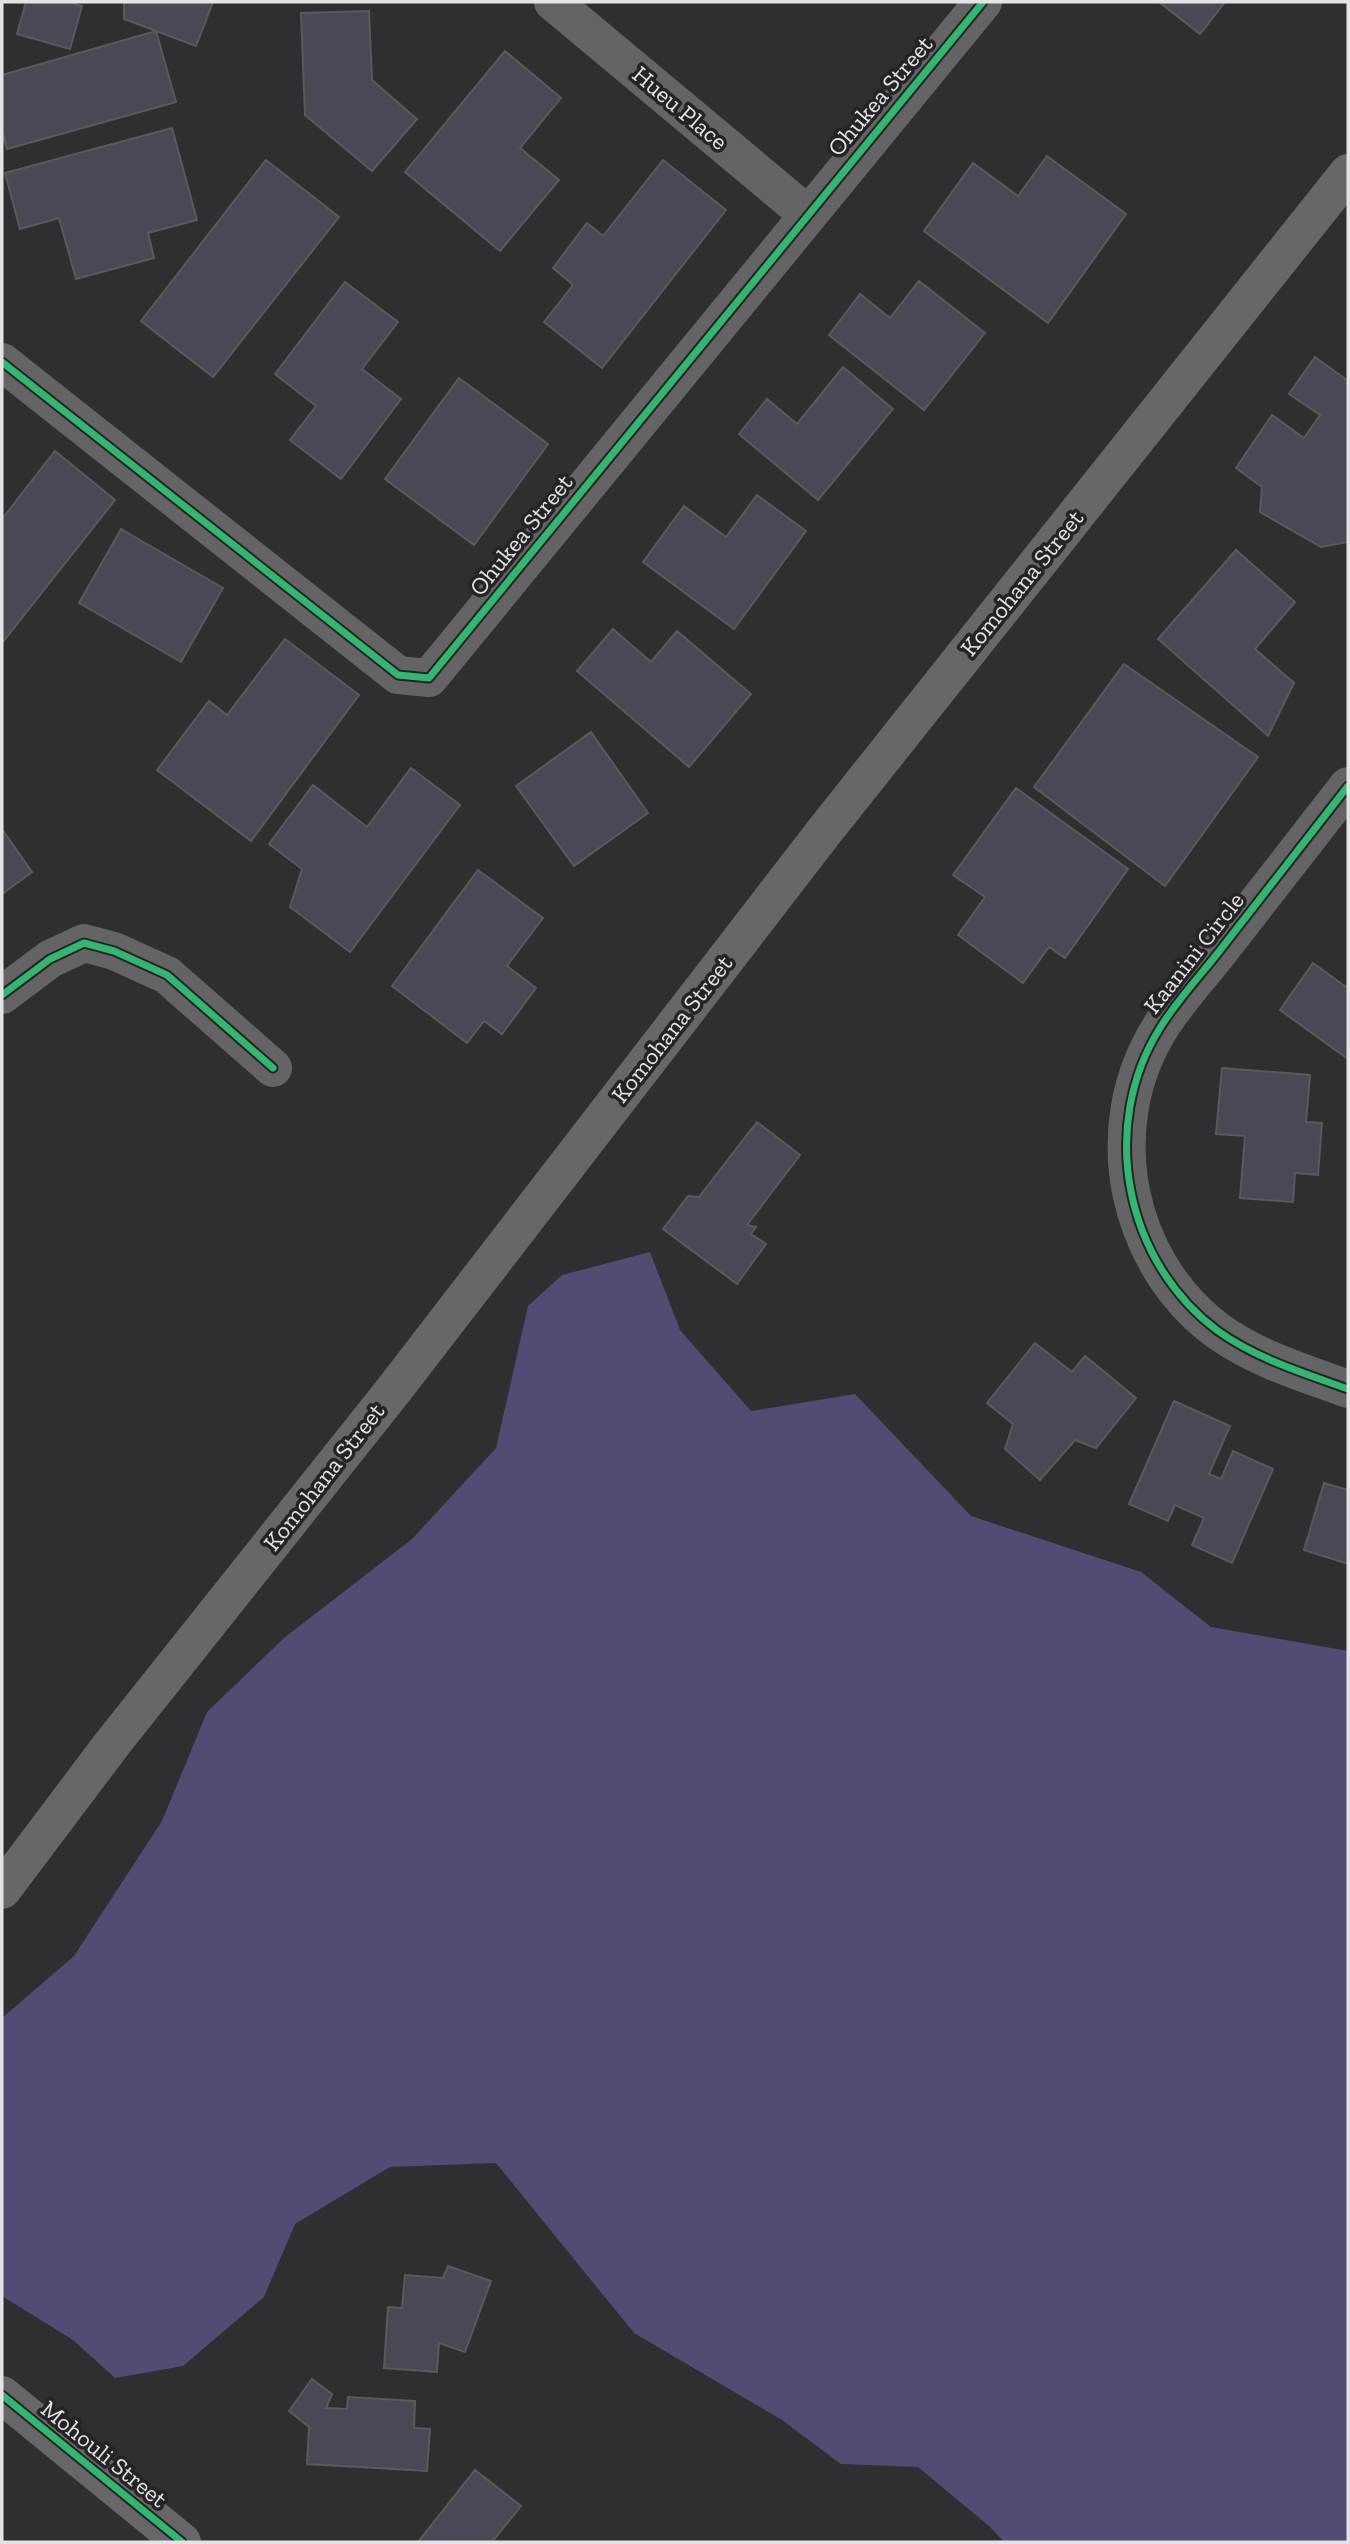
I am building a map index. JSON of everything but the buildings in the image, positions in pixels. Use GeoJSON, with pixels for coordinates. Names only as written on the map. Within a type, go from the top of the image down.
{"type":"FeatureCollection","features":[{"type":"Feature","properties":{"kind":"main road","name":"Komohana Street"},"geometry":{"type":"LineString","coordinates":[[2,1890],[113,1744],[396,1387],[823,833],[1348,173]]}},
{"type":"Feature","properties":{"kind":"main road","name":"Mohouli Street"},"geometry":{"type":"LineString","coordinates":[[2,2396],[182,2542]]}},
{"type":"Feature","properties":{"kind":"street","name":"Hueu Place"},"geometry":{"type":"LineString","coordinates":[[553,2],[807,214]]}},
{"type":"Feature","properties":{"kind":"street","name":"Ohukea Street"},"geometry":{"type":"LineString","coordinates":[[2,362],[398,675],[429,678],[983,2]]}},
{"type":"Feature","properties":{"kind":"street","name":"Kaanini Circle"},"geometry":{"type":"LineString","coordinates":[[1348,786],[1160,1027],[1138,1074],[1131,1100],[1126,1151],[1128,1177],[1140,1228],[1151,1252],[1180,1295],[1198,1314],[1240,1345],[1348,1389]]}},
{"type":"Feature","properties":{"kind":"street"},"geometry":{"type":"LineString","coordinates":[[2,995],[50,959],[84,943],[114,951],[167,975],[273,1068]]}},
{"type":"Feature","properties":{"kind":"shaded area"},"geometry":{"type":"Polygon","coordinates":[[[650,1252],[680,1330],[751,1411],[855,1394],[971,1516],[1141,1572],[1211,1627],[1348,1651],[1348,2542],[1004,2542],[989,2526],[918,2467],[841,2464],[782,2420],[634,2333],[496,2163],[390,2167],[295,2224],[264,2297],[183,2366],[115,2378],[73,2340],[2,2296],[2,2018],[74,1956],[162,1821],[207,1712],[284,1638],[412,1539],[496,1448],[528,1306],[562,1275],[650,1252]]]}},
{"type":"Feature","properties":{"kind":"cycle path"},"geometry":{"type":"LineString","coordinates":[[2,362],[398,675],[429,678],[983,2]]}},
{"type":"Feature","properties":{"kind":"cycle path"},"geometry":{"type":"LineString","coordinates":[[1348,786],[1160,1028],[1141,1067],[1130,1107],[1127,1149],[1131,1191],[1142,1231],[1161,1268],[1186,1302],[1218,1331],[1249,1350],[1348,1389]]}},
{"type":"Feature","properties":{"kind":"cycle path"},"geometry":{"type":"LineString","coordinates":[[2,995],[50,959],[84,943],[114,951],[167,975],[273,1068]]}},
{"type":"Feature","properties":{"kind":"cycle path"},"geometry":{"type":"LineString","coordinates":[[2,2395],[182,2542]]}}]}
